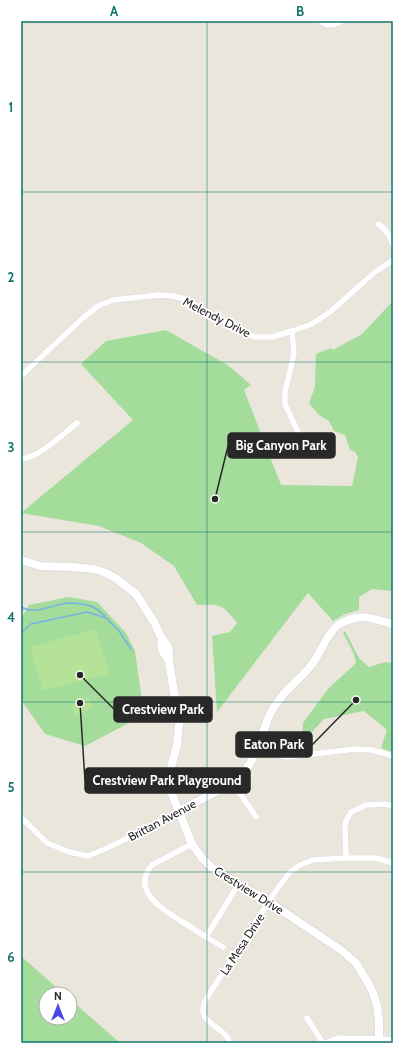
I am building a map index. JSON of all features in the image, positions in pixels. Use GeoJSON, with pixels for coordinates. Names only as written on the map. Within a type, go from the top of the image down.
{"type":"FeatureCollection","features":[{"type":"Feature","properties":{"kind":"main road","name":"Crestview Drive"},"geometry":{"type":"LineString","coordinates":[[21,560],[40,566],[94,569],[117,579],[136,594],[154,622],[162,639],[167,644],[169,651],[169,661],[179,724],[179,734],[169,781],[171,792],[192,844],[202,858],[213,869],[269,902],[341,950],[356,963],[368,983],[377,1005],[379,1041]]}},
{"type":"Feature","properties":{"kind":"main road","name":"Brittan Avenue"},"geometry":{"type":"LineString","coordinates":[[179,811],[233,783],[240,777],[252,761],[276,704],[310,667],[337,625],[352,618],[360,617],[393,624]]}},
{"type":"Feature","properties":{"kind":"street"},"geometry":{"type":"LineString","coordinates":[[321,21],[323,24],[330,25],[341,21]]}},
{"type":"Feature","properties":{"kind":"street"},"geometry":{"type":"LineString","coordinates":[[378,224],[382,226],[388,234],[393,245]]}},
{"type":"Feature","properties":{"kind":"street","name":"Melendy Drive"},"geometry":{"type":"LineString","coordinates":[[21,376],[84,317],[98,306],[112,300],[159,295],[174,296],[188,300],[240,331],[255,336],[272,337],[292,332],[312,324],[330,312],[375,272],[393,260]]}},
{"type":"Feature","properties":{"kind":"street"},"geometry":{"type":"LineString","coordinates":[[292,332],[294,354],[284,392],[284,404],[306,449]]}},
{"type":"Feature","properties":{"kind":"street"},"geometry":{"type":"LineString","coordinates":[[21,459],[28,458],[38,453],[77,423]]}},
{"type":"Feature","properties":{"kind":"street"},"geometry":{"type":"LineString","coordinates":[[257,748],[276,755],[288,757],[356,749],[372,750],[393,756]]}},
{"type":"Feature","properties":{"kind":"street"},"geometry":{"type":"LineString","coordinates":[[233,783],[256,817]]}},
{"type":"Feature","properties":{"kind":"street"},"geometry":{"type":"LineString","coordinates":[[346,858],[345,827],[346,821],[351,812],[366,805],[385,804],[393,806]]}},
{"type":"Feature","properties":{"kind":"street","name":"Brittan Avenue"},"geometry":{"type":"LineString","coordinates":[[21,817],[47,843],[69,852],[88,856],[148,828],[179,811]]}},
{"type":"Feature","properties":{"kind":"street"},"geometry":{"type":"LineString","coordinates":[[192,844],[152,865],[145,874],[146,888],[148,894],[157,904],[223,947]]}},
{"type":"Feature","properties":{"kind":"street","name":"La Mesa Drive"},"geometry":{"type":"LineString","coordinates":[[230,1043],[220,1030],[206,1020],[202,1009],[206,999],[289,873],[300,865],[313,860],[376,858],[393,863]]}},
{"type":"Feature","properties":{"kind":"street"},"geometry":{"type":"LineString","coordinates":[[206,937],[238,885]]}},
{"type":"Feature","properties":{"kind":"street"},"geometry":{"type":"LineString","coordinates":[[307,1018],[325,1043],[338,1038],[379,1041],[393,1040]]}},
{"type":"Feature","properties":{"kind":"green space"},"geometry":{"type":"Polygon","coordinates":[[[393,301],[393,591],[372,589],[359,597],[359,610],[345,614],[333,621],[308,593],[217,712],[212,636],[230,632],[237,623],[228,612],[216,605],[197,605],[174,566],[141,543],[99,526],[21,513],[133,420],[81,364],[106,341],[166,330],[229,366],[251,385],[244,390],[281,485],[352,486],[358,457],[355,452],[350,450],[345,435],[334,431],[329,421],[319,415],[309,403],[315,387],[316,354],[331,348],[333,350],[362,334],[393,301]]]}},
{"type":"Feature","properties":{"kind":"green space"},"geometry":{"type":"Polygon","coordinates":[[[69,597],[97,602],[126,633],[135,651],[144,715],[85,746],[45,734],[21,700],[21,619],[29,605],[69,597]]]}},
{"type":"Feature","properties":{"kind":"green space"},"geometry":{"type":"Polygon","coordinates":[[[96,629],[109,673],[43,691],[30,647],[96,629]]]}},
{"type":"Feature","properties":{"kind":"green space"},"geometry":{"type":"Polygon","coordinates":[[[345,631],[359,658],[369,667],[385,662],[393,663],[393,752],[381,748],[387,730],[364,711],[324,719],[308,736],[307,750],[302,751],[303,723],[328,689],[356,663],[354,654],[343,633],[345,631]]]}},
{"type":"Feature","properties":{"kind":"green space"},"geometry":{"type":"Polygon","coordinates":[[[88,698],[93,708],[76,716],[71,706],[88,698]]]}},
{"type":"Feature","properties":{"kind":"green space"},"geometry":{"type":"Polygon","coordinates":[[[21,956],[55,986],[38,986],[38,1026],[78,1026],[78,1006],[120,1043],[21,1043],[21,956]]]}},
{"type":"Feature","properties":{"kind":"waterway"},"geometry":{"type":"LineString","coordinates":[[21,607],[38,610],[67,603],[78,604],[92,607],[105,616]]}},
{"type":"Feature","properties":{"kind":"waterway"},"geometry":{"type":"LineString","coordinates":[[21,633],[31,624],[87,612],[106,618],[119,631],[131,649]]}},
{"type":"Feature","properties":{"kind":"place","name":"Big Canyon Park"},"geometry":{"type":"Point","coordinates":[215,499]}},
{"type":"Feature","properties":{"kind":"place","name":"Crestview Park"},"geometry":{"type":"Point","coordinates":[80,675]}},
{"type":"Feature","properties":{"kind":"place","name":"Eaton Park"},"geometry":{"type":"Point","coordinates":[356,700]}},
{"type":"Feature","properties":{"kind":"place","name":"Crestview Park Playground"},"geometry":{"type":"Point","coordinates":[80,703]}}]}
